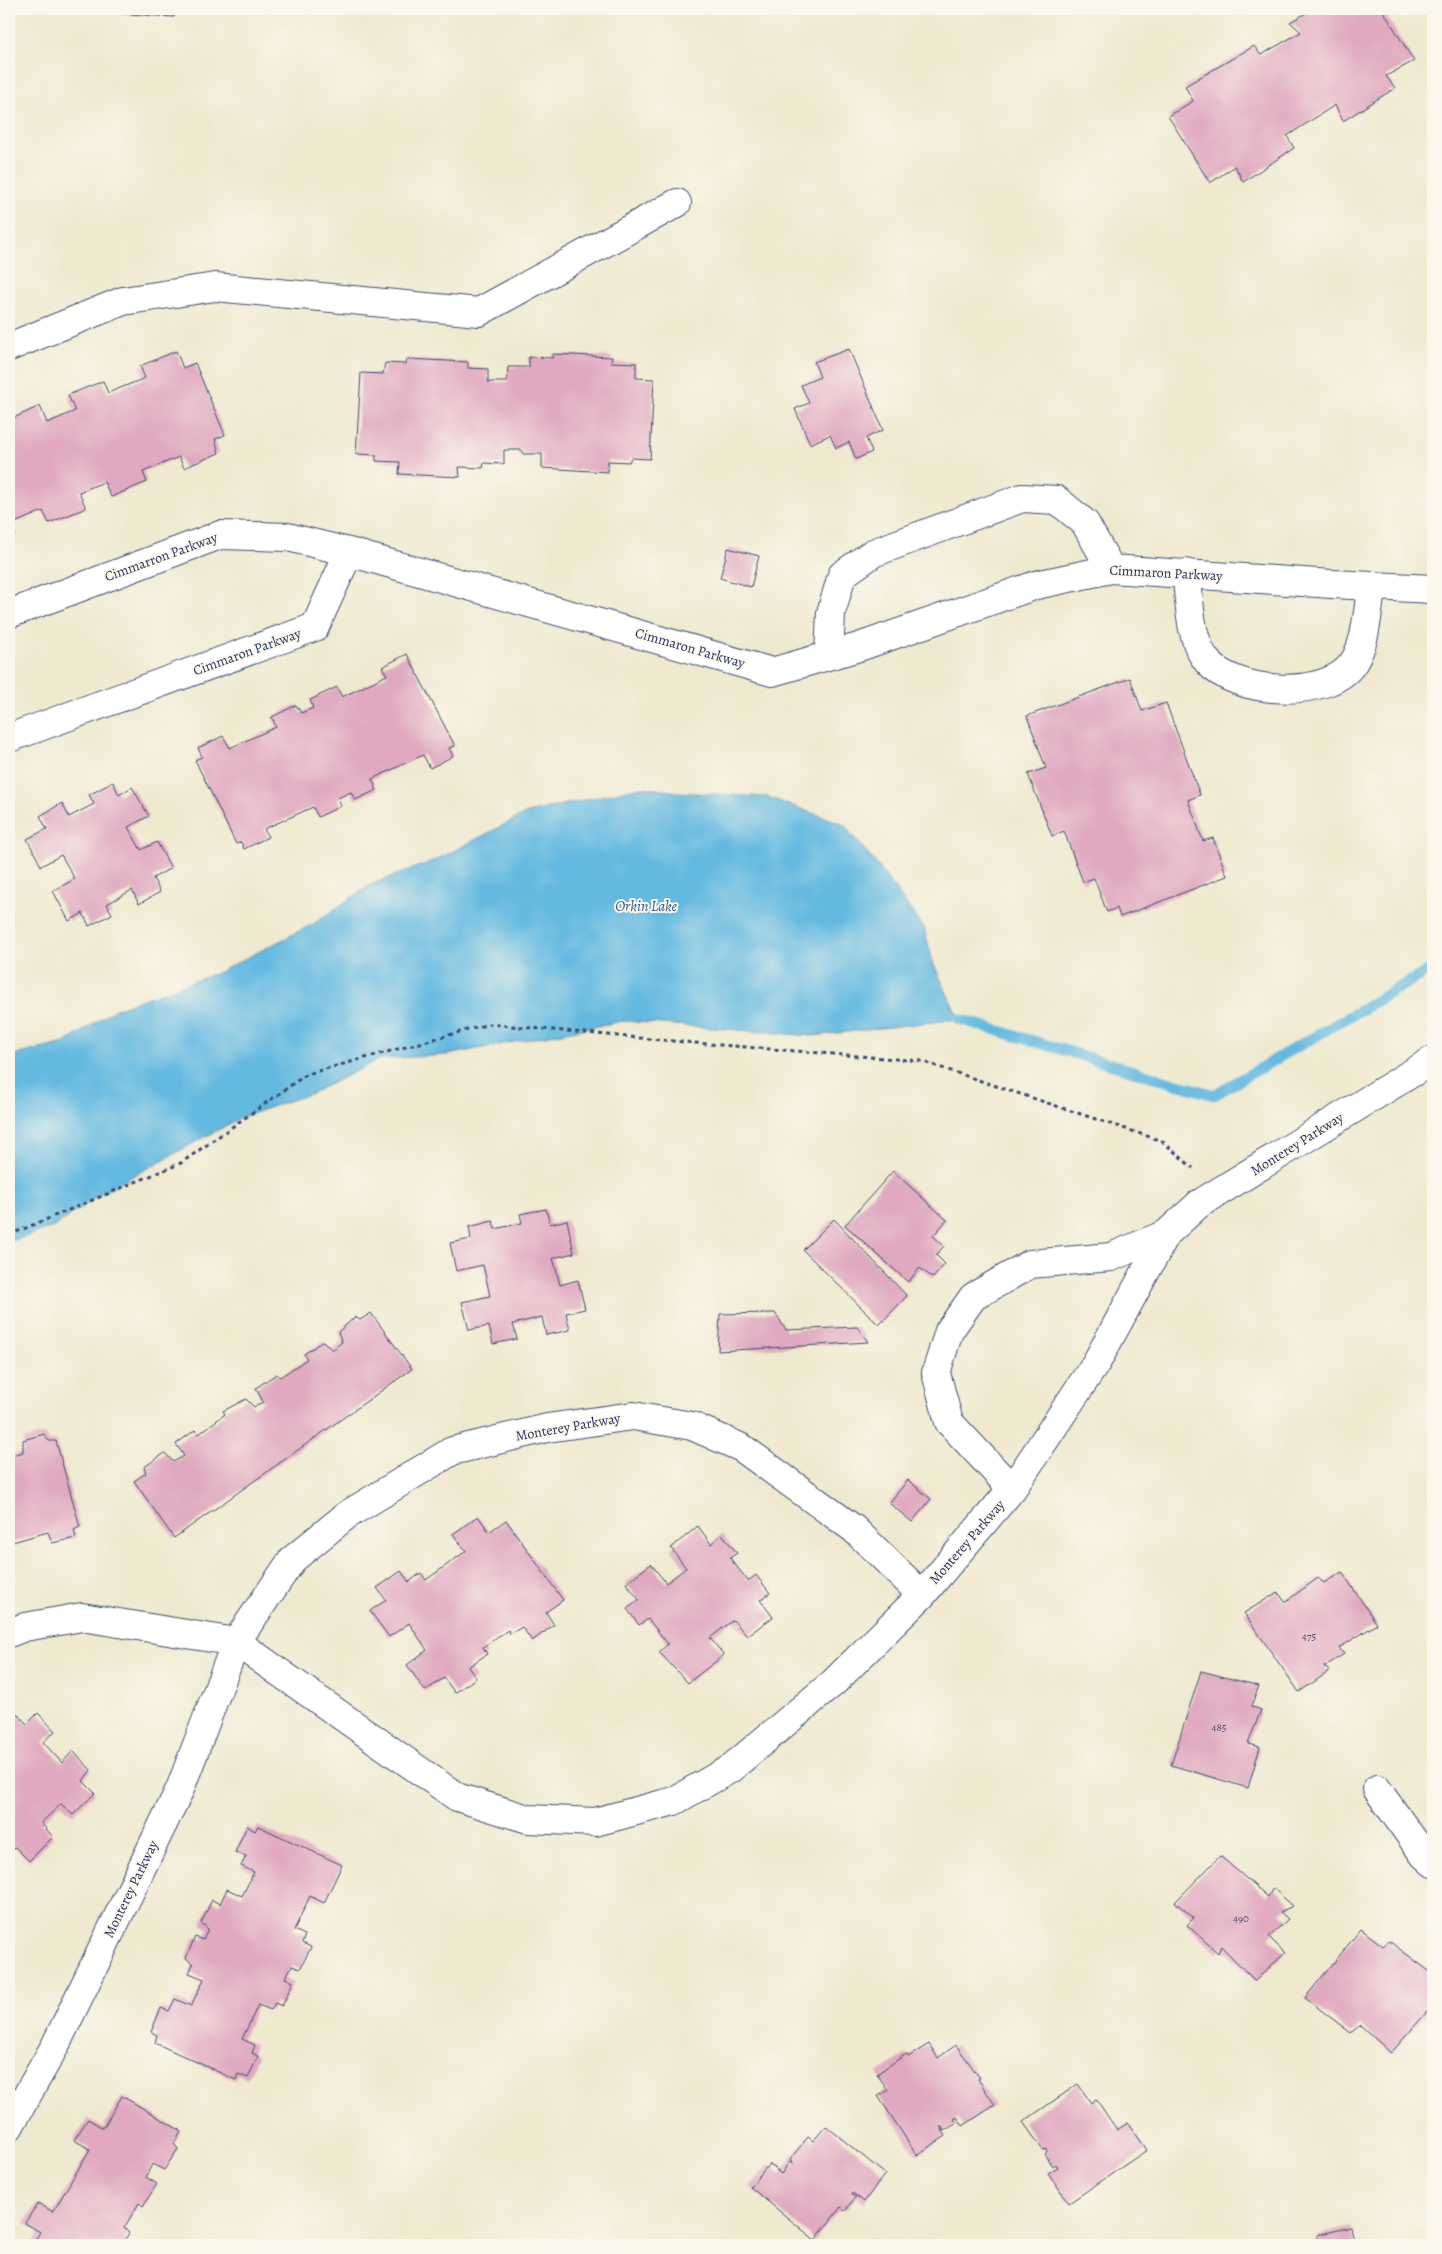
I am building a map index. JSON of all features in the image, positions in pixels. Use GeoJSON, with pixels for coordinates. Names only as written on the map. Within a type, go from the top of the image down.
{"type":"FeatureCollection","features":[{"type":"Feature","properties":{"kind":"street"},"geometry":{"type":"LineString","coordinates":[[9,347],[123,301],[215,287],[479,312],[677,203]]}},
{"type":"Feature","properties":{"kind":"street"},"geometry":{"type":"LineString","coordinates":[[829,656],[831,613],[842,575],[873,553],[1022,498],[1057,500],[1085,523],[1111,569]]}},
{"type":"Feature","properties":{"kind":"street","name":"Cimmarron Parkway"},"geometry":{"type":"LineString","coordinates":[[9,614],[220,534],[288,537],[349,552]]}},
{"type":"Feature","properties":{"kind":"street","name":"Cimmaron Parkway"},"geometry":{"type":"LineString","coordinates":[[9,738],[315,628],[349,552],[772,672],[859,647],[1036,585],[1111,569],[1433,589]]}},
{"type":"Feature","properties":{"kind":"street"},"geometry":{"type":"LineString","coordinates":[[1186,573],[1196,636],[1201,652],[1208,661],[1220,672],[1234,680],[1251,684],[1290,688],[1314,686],[1333,680],[1345,672],[1353,663],[1364,634],[1372,586]]}},
{"type":"Feature","properties":{"kind":"street","name":"Monterey Parkway"},"geometry":{"type":"LineString","coordinates":[[9,1633],[25,1627],[82,1618],[236,1642],[457,1797],[528,1819],[595,1822],[674,1801],[730,1769],[833,1683],[922,1595],[1012,1489],[1096,1364],[1166,1234],[1199,1204],[1433,1060]]}},
{"type":"Feature","properties":{"kind":"street","name":"Monterey Parkway"},"geometry":{"type":"LineString","coordinates":[[1012,1489],[949,1422],[936,1373],[950,1331],[973,1297],[1030,1264],[1111,1257],[1166,1234]]}},
{"type":"Feature","properties":{"kind":"street","name":"Monterey Parkway"},"geometry":{"type":"LineString","coordinates":[[9,2127],[55,2046],[180,1789],[236,1642],[292,1560],[347,1515],[452,1451],[547,1428],[633,1416],[692,1426],[742,1448],[854,1529],[922,1595]]}},
{"type":"Feature","properties":{"kind":"street"},"geometry":{"type":"LineString","coordinates":[[1377,1788],[1424,1855],[1433,1863]]}},
{"type":"Feature","properties":{"kind":"path"},"geometry":{"type":"LineString","coordinates":[[9,1235],[181,1163],[307,1074],[489,1024],[921,1061],[1162,1141],[1220,1191]]}},
{"type":"Feature","properties":{"kind":"water","name":"Orkin Lake"},"geometry":{"type":"Polygon","coordinates":[[[641,787],[678,792],[768,797],[843,824],[877,865],[924,928],[934,965],[959,1019],[813,1036],[623,1021],[447,1055],[380,1059],[312,1093],[242,1117],[100,1194],[54,1227],[9,1242],[9,1058],[14,1055],[65,1043],[115,1009],[217,973],[313,924],[370,885],[436,860],[527,813],[641,787]]]}},
{"type":"Feature","properties":{"kind":"building"},"geometry":{"type":"Polygon","coordinates":[[[116,9],[199,9],[199,12],[176,11],[174,17],[115,13],[116,9]]]}},
{"type":"Feature","properties":{"kind":"building"},"geometry":{"type":"Polygon","coordinates":[[[1314,9],[1382,9],[1414,61],[1386,76],[1395,88],[1343,121],[1335,105],[1287,136],[1294,148],[1243,182],[1235,166],[1210,183],[1168,116],[1193,101],[1185,86],[1254,46],[1261,55],[1301,32],[1290,22],[1314,9]]]}},
{"type":"Feature","properties":{"kind":"building"},"geometry":{"type":"Polygon","coordinates":[[[849,349],[883,430],[866,438],[872,452],[856,459],[849,442],[836,448],[830,435],[810,444],[795,409],[809,403],[801,385],[820,377],[814,362],[849,349]]]}},
{"type":"Feature","properties":{"kind":"building"},"geometry":{"type":"Polygon","coordinates":[[[176,351],[183,368],[195,363],[225,435],[215,439],[219,453],[184,468],[179,457],[143,472],[147,482],[111,497],[104,482],[79,492],[86,508],[49,523],[43,511],[10,525],[15,536],[9,539],[9,434],[11,433],[9,420],[40,406],[47,423],[75,411],[68,395],[103,381],[108,393],[145,378],[140,366],[176,351]]]}},
{"type":"Feature","properties":{"kind":"building"},"geometry":{"type":"Polygon","coordinates":[[[553,354],[612,357],[611,362],[636,363],[636,378],[654,379],[650,459],[631,458],[629,462],[608,461],[608,472],[542,468],[542,454],[523,454],[522,450],[504,450],[504,464],[484,463],[483,468],[459,467],[460,477],[399,474],[400,462],[376,461],[376,455],[356,454],[361,373],[383,374],[385,363],[406,364],[407,359],[468,362],[468,368],[488,369],[488,382],[507,382],[508,367],[529,367],[529,357],[552,358],[553,354]]]}},
{"type":"Feature","properties":{"kind":"building"},"geometry":{"type":"Polygon","coordinates":[[[728,548],[759,556],[751,587],[720,578],[728,548]]]}},
{"type":"Feature","properties":{"kind":"building"},"geometry":{"type":"Polygon","coordinates":[[[407,654],[455,746],[449,748],[453,756],[430,768],[423,755],[372,779],[377,790],[355,800],[351,792],[338,798],[341,806],[318,817],[313,807],[264,829],[268,837],[244,849],[241,842],[236,844],[195,760],[202,757],[198,748],[223,736],[230,748],[276,727],[272,717],[296,705],[301,713],[313,708],[310,700],[337,687],[342,697],[387,675],[382,667],[407,654]]]}},
{"type":"Feature","properties":{"kind":"building"},"geometry":{"type":"Polygon","coordinates":[[[1130,678],[1142,711],[1166,703],[1200,795],[1188,800],[1203,841],[1213,838],[1227,876],[1120,917],[1117,908],[1107,912],[1094,878],[1083,882],[1064,831],[1052,836],[1028,774],[1046,768],[1027,716],[1130,678]]]}},
{"type":"Feature","properties":{"kind":"building"},"geometry":{"type":"Polygon","coordinates":[[[113,782],[119,795],[132,787],[149,816],[128,827],[141,850],[157,842],[171,868],[153,878],[160,892],[139,904],[132,890],[107,904],[112,914],[89,926],[83,913],[69,921],[53,891],[75,879],[61,855],[41,866],[27,839],[47,829],[40,816],[62,803],[69,817],[94,804],[89,795],[113,782]]]}},
{"type":"Feature","properties":{"kind":"building"},"geometry":{"type":"Polygon","coordinates":[[[893,1171],[947,1220],[933,1236],[944,1246],[936,1255],[945,1264],[933,1278],[920,1268],[908,1282],[845,1225],[893,1171]]]}},
{"type":"Feature","properties":{"kind":"building"},"geometry":{"type":"Polygon","coordinates":[[[546,1209],[550,1224],[567,1220],[574,1253],[553,1258],[560,1285],[578,1280],[585,1309],[566,1313],[570,1330],[546,1335],[542,1317],[513,1324],[517,1339],[493,1344],[489,1326],[469,1330],[462,1302],[490,1296],[483,1265],[456,1271],[450,1243],[471,1239],[469,1227],[493,1221],[495,1229],[522,1223],[520,1214],[546,1209]]]}},
{"type":"Feature","properties":{"kind":"building"},"geometry":{"type":"Polygon","coordinates":[[[834,1219],[907,1296],[879,1325],[803,1250],[834,1219]]]}},
{"type":"Feature","properties":{"kind":"building"},"geometry":{"type":"Polygon","coordinates":[[[371,1313],[412,1369],[174,1538],[134,1481],[146,1473],[144,1467],[165,1453],[173,1462],[184,1456],[176,1444],[195,1430],[199,1434],[225,1414],[223,1411],[246,1399],[254,1407],[263,1402],[256,1388],[276,1374],[280,1377],[307,1359],[304,1354],[323,1341],[332,1350],[342,1342],[338,1332],[355,1317],[360,1320],[371,1313]]]}},
{"type":"Feature","properties":{"kind":"building"},"geometry":{"type":"Polygon","coordinates":[[[775,1313],[786,1330],[857,1327],[868,1342],[718,1351],[720,1314],[775,1313]]]}},
{"type":"Feature","properties":{"kind":"building"},"geometry":{"type":"Polygon","coordinates":[[[44,1434],[49,1441],[56,1441],[80,1527],[74,1530],[76,1538],[52,1543],[48,1532],[9,1543],[9,1456],[23,1452],[23,1440],[44,1434]]]}},
{"type":"Feature","properties":{"kind":"building"},"geometry":{"type":"Polygon","coordinates":[[[908,1480],[931,1499],[912,1522],[889,1503],[908,1480]]]}},
{"type":"Feature","properties":{"kind":"building"},"geometry":{"type":"Polygon","coordinates":[[[478,1516],[489,1532],[506,1520],[563,1600],[546,1612],[554,1625],[532,1641],[522,1627],[510,1634],[508,1630],[483,1647],[487,1654],[468,1667],[476,1678],[455,1693],[444,1678],[425,1691],[407,1665],[427,1650],[409,1623],[389,1637],[370,1611],[386,1600],[377,1588],[401,1571],[409,1582],[421,1573],[426,1580],[466,1551],[453,1534],[478,1516]]]}},
{"type":"Feature","properties":{"kind":"building"},"geometry":{"type":"Polygon","coordinates":[[[698,1526],[711,1544],[722,1534],[737,1553],[730,1558],[748,1581],[756,1575],[770,1593],[760,1600],[773,1617],[747,1636],[733,1620],[710,1638],[724,1655],[688,1683],[659,1652],[668,1644],[648,1619],[639,1625],[627,1609],[639,1600],[626,1583],[651,1564],[666,1583],[686,1568],[671,1548],[698,1526]]]}},
{"type":"Feature","properties":{"kind":"building"},"geometry":{"type":"Polygon","coordinates":[[[1342,1572],[1377,1624],[1339,1648],[1344,1654],[1324,1667],[1330,1671],[1299,1692],[1244,1613],[1278,1592],[1285,1602],[1318,1578],[1324,1583],[1342,1572]]]}},
{"type":"Feature","properties":{"kind":"building"},"geometry":{"type":"Polygon","coordinates":[[[1201,1671],[1259,1686],[1251,1706],[1261,1710],[1248,1744],[1260,1747],[1248,1788],[1171,1765],[1201,1671]]]}},
{"type":"Feature","properties":{"kind":"building"},"geometry":{"type":"Polygon","coordinates":[[[13,1709],[27,1724],[38,1713],[55,1731],[43,1742],[62,1763],[73,1751],[91,1770],[83,1781],[95,1793],[73,1815],[61,1804],[41,1823],[53,1837],[29,1861],[15,1847],[9,1853],[9,1713],[13,1709]]]}},
{"type":"Feature","properties":{"kind":"building"},"geometry":{"type":"Polygon","coordinates":[[[247,1826],[255,1831],[258,1826],[342,1865],[324,1903],[310,1896],[294,1930],[305,1935],[302,1943],[311,1947],[300,1969],[292,1966],[285,1978],[293,1982],[282,2006],[275,2003],[271,2010],[258,2005],[242,2039],[255,2045],[252,2053],[258,2056],[248,2078],[238,2074],[236,2080],[155,2043],[157,2035],[151,2032],[161,2008],[169,2011],[175,1999],[191,2006],[204,1979],[189,1973],[193,1964],[186,1958],[195,1937],[203,1940],[208,1929],[201,1923],[212,1900],[220,1904],[227,1889],[242,1896],[254,1872],[241,1866],[246,1856],[235,1852],[247,1826]]]}},
{"type":"Feature","properties":{"kind":"building"},"geometry":{"type":"Polygon","coordinates":[[[1220,1856],[1268,1897],[1273,1888],[1293,1906],[1280,1912],[1288,1919],[1269,1937],[1285,1953],[1255,1981],[1221,1946],[1218,1953],[1187,1925],[1194,1918],[1175,1902],[1220,1856]]]}},
{"type":"Feature","properties":{"kind":"building"},"geometry":{"type":"Polygon","coordinates":[[[1361,1929],[1383,1946],[1389,1941],[1433,1974],[1433,2005],[1391,2053],[1360,2025],[1351,2033],[1305,1998],[1361,1929]]]}},
{"type":"Feature","properties":{"kind":"building"},"geometry":{"type":"Polygon","coordinates":[[[929,2044],[938,2058],[956,2045],[980,2078],[978,2079],[995,2105],[963,2126],[957,2117],[954,2119],[957,2123],[944,2131],[940,2127],[946,2136],[917,2155],[878,2096],[888,2090],[877,2074],[906,2054],[908,2057],[929,2044]]]}},
{"type":"Feature","properties":{"kind":"building"},"geometry":{"type":"Polygon","coordinates":[[[1078,2084],[1091,2103],[1096,2099],[1117,2130],[1128,2123],[1147,2150],[1069,2203],[1048,2173],[1058,2167],[1056,2164],[1053,2166],[1045,2154],[1047,2152],[1046,2149],[1043,2150],[1023,2122],[1078,2084]]]}},
{"type":"Feature","properties":{"kind":"building"},"geometry":{"type":"Polygon","coordinates":[[[122,2096],[181,2131],[174,2144],[178,2149],[164,2170],[152,2164],[146,2177],[157,2184],[143,2206],[139,2203],[124,2228],[129,2233],[122,2245],[32,2245],[40,2232],[25,2223],[38,2203],[53,2212],[90,2149],[74,2140],[88,2119],[103,2128],[122,2096]]]}},
{"type":"Feature","properties":{"kind":"building"},"geometry":{"type":"Polygon","coordinates":[[[826,2126],[885,2174],[864,2202],[853,2193],[852,2195],[856,2197],[845,2210],[841,2207],[815,2240],[750,2187],[769,2164],[781,2174],[790,2161],[794,2165],[790,2159],[808,2137],[813,2141],[826,2126]]]}},
{"type":"Feature","properties":{"kind":"building"},"geometry":{"type":"Polygon","coordinates":[[[1351,2227],[1355,2245],[1319,2245],[1317,2235],[1351,2227]]]}},
{"type":"Feature","properties":{"kind":"waterway"},"geometry":{"type":"LineString","coordinates":[[959,1019],[1214,1095],[1433,968]]}}]}
